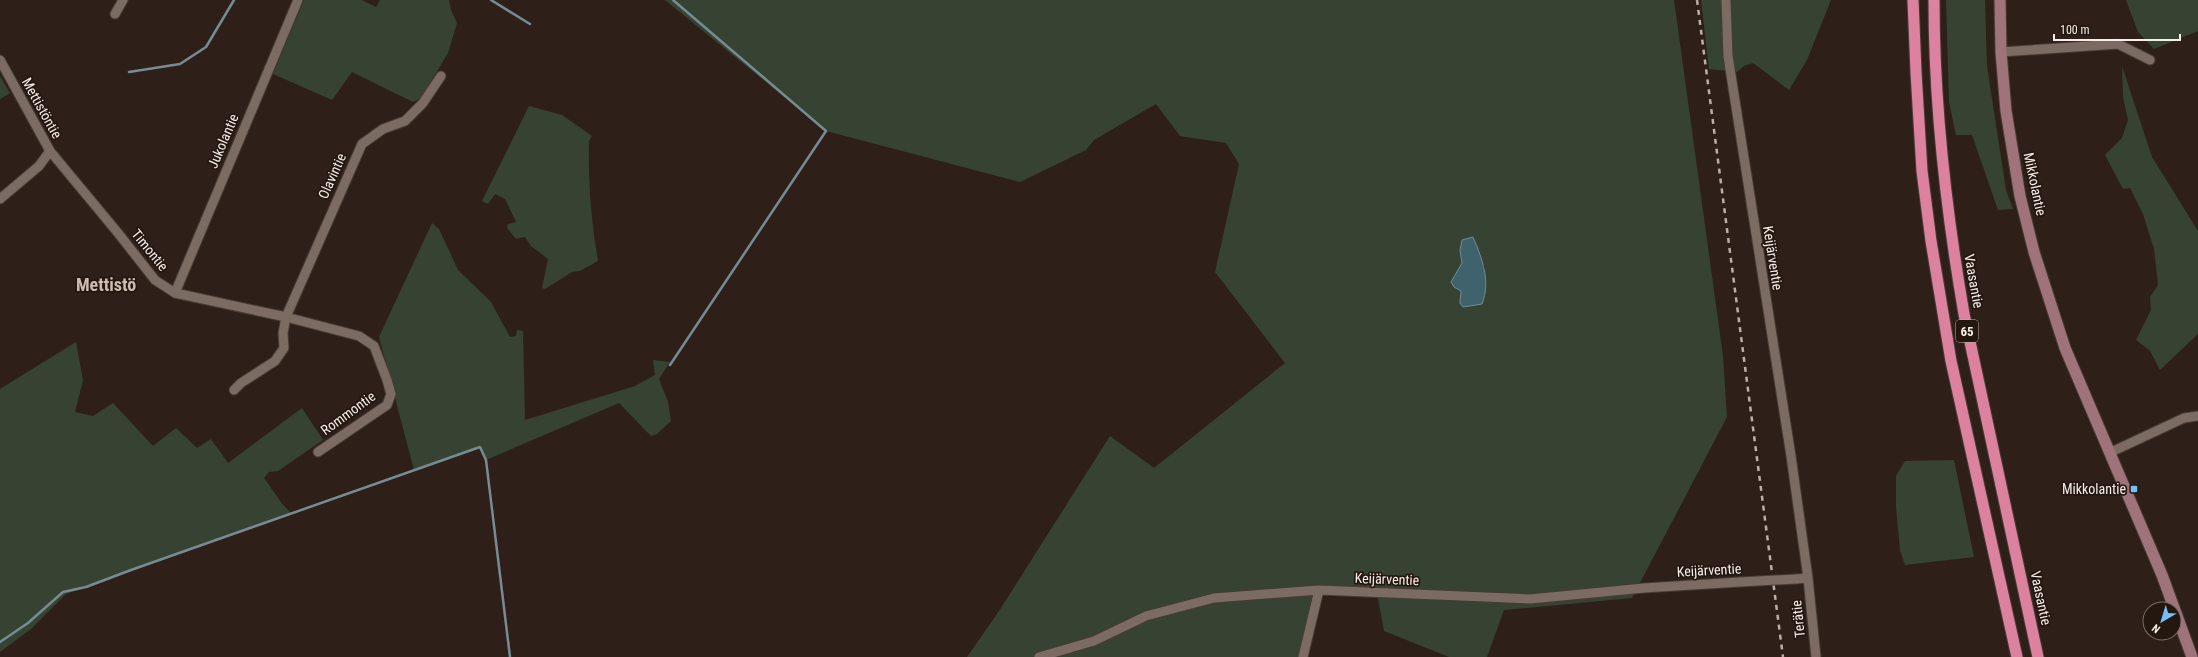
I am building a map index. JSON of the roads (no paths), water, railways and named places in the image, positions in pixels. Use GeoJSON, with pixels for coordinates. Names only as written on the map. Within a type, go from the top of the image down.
{"type":"FeatureCollection","features":[{"type":"Feature","properties":{"kind":"highway","name":"65"},"geometry":{"type":"LineString","coordinates":[[1914,0],[1922,171],[1931,241],[1951,361],[2017,657]]}},
{"type":"Feature","properties":{"kind":"highway","name":"Vaasantie"},"geometry":{"type":"LineString","coordinates":[[1934,0],[1934,51],[1938,130],[1955,266],[2038,657]]}},
{"type":"Feature","properties":{"kind":"main road","name":"Mikkolantie"},"geometry":{"type":"LineString","coordinates":[[2000,0],[2001,52],[2013,158],[2034,252],[2056,325],[2162,575],[2192,657]]}},
{"type":"Feature","properties":{"kind":"street"},"geometry":{"type":"LineString","coordinates":[[115,14],[123,0]]}},
{"type":"Feature","properties":{"kind":"street","name":"Jukolantie"},"geometry":{"type":"LineString","coordinates":[[175,293],[298,0]]}},
{"type":"Feature","properties":{"kind":"street","name":"Keijärventie"},"geometry":{"type":"LineString","coordinates":[[1039,657],[1094,641],[1146,616],[1214,598],[1319,590],[1530,599],[1644,588],[1808,578],[1791,456],[1728,56],[1726,0]]}},
{"type":"Feature","properties":{"kind":"street"},"geometry":{"type":"LineString","coordinates":[[2001,52],[2118,44],[2150,60]]}},
{"type":"Feature","properties":{"kind":"street","name":"Mettistöntie"},"geometry":{"type":"LineString","coordinates":[[0,60],[50,152],[39,166],[0,199]]}},
{"type":"Feature","properties":{"kind":"street","name":"Olavintie"},"geometry":{"type":"LineString","coordinates":[[234,390],[241,382],[275,361],[284,348],[283,333],[286,317],[362,144],[383,129],[405,121],[423,103],[441,76]]}},
{"type":"Feature","properties":{"kind":"street","name":"Timontie"},"geometry":{"type":"LineString","coordinates":[[50,152],[118,233],[155,280],[175,293],[286,317]]}},
{"type":"Feature","properties":{"kind":"street","name":"Rommontie"},"geometry":{"type":"LineString","coordinates":[[286,317],[359,336],[374,346],[390,388],[391,394],[387,405],[318,452]]}},
{"type":"Feature","properties":{"kind":"street"},"geometry":{"type":"LineString","coordinates":[[2109,453],[2184,418],[2198,416]]}},
{"type":"Feature","properties":{"kind":"street","name":"Terätie"},"geometry":{"type":"LineString","coordinates":[[1808,578],[1816,657]]}},
{"type":"Feature","properties":{"kind":"street"},"geometry":{"type":"LineString","coordinates":[[1303,657],[1319,590]]}},
{"type":"Feature","properties":{"kind":"water"},"geometry":{"type":"Polygon","coordinates":[[[1473,237],[1484,270],[1486,287],[1485,295],[1482,304],[1463,307],[1460,303],[1461,291],[1454,287],[1451,282],[1462,263],[1460,250],[1462,240],[1473,237]]]}},
{"type":"Feature","properties":{"kind":"waterway"},"geometry":{"type":"LineString","coordinates":[[129,72],[180,64],[206,47],[234,0]]}},
{"type":"Feature","properties":{"kind":"waterway"},"geometry":{"type":"LineString","coordinates":[[491,0],[530,24]]}},
{"type":"Feature","properties":{"kind":"waterway"},"geometry":{"type":"LineString","coordinates":[[670,365],[826,131],[673,0]]}},
{"type":"Feature","properties":{"kind":"waterway"},"geometry":{"type":"LineString","coordinates":[[0,642],[28,623],[63,592],[86,587],[480,447],[486,460],[510,657]]}},
{"type":"Feature","properties":{"kind":"railway"},"geometry":{"type":"LineString","coordinates":[[1697,0],[1783,657]]}},
{"type":"Feature","properties":{"kind":"place","name":"Mikkolantie"},"geometry":{"type":"Point","coordinates":[2134,489]}},
{"type":"Feature","properties":{"kind":"district","name":"Mettistö"},"geometry":{"type":"Point","coordinates":[106,285]}}]}
